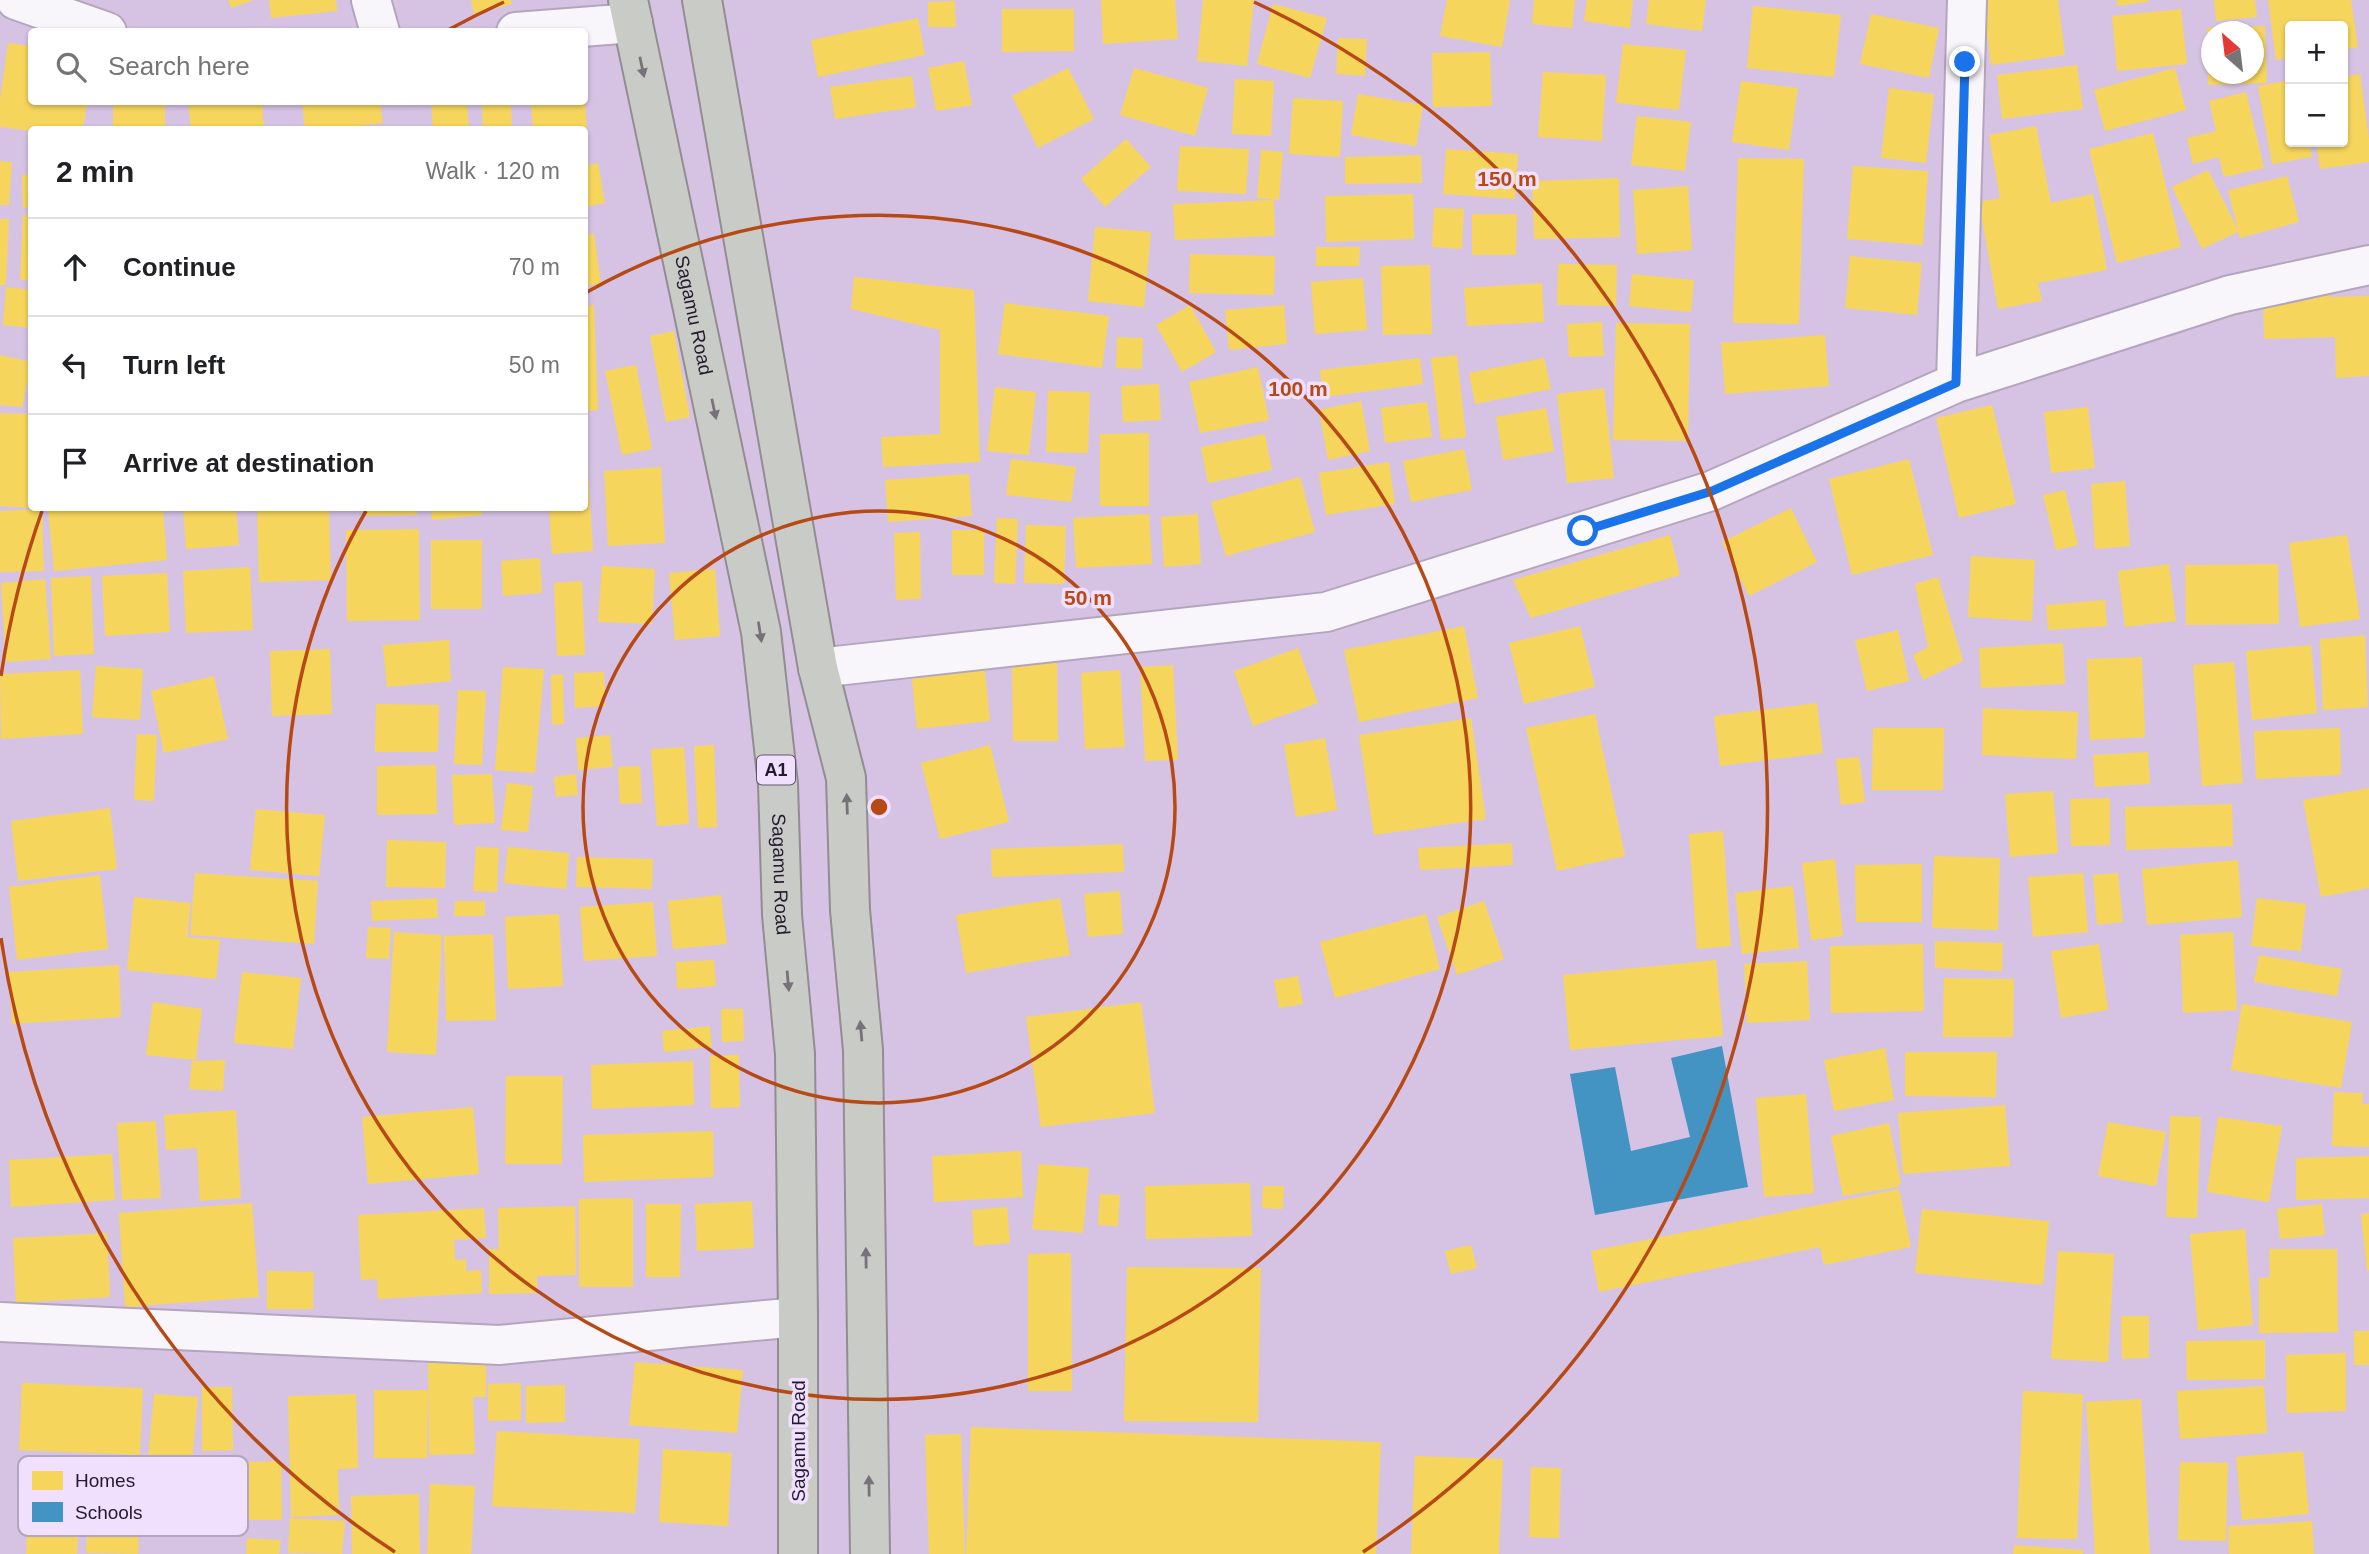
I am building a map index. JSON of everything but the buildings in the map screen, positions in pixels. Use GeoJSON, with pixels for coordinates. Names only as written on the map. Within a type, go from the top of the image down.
{"type":"FeatureCollection","features":[{"type":"Feature","properties":{"kind":"highway"},"geometry":{"type":"LineString","coordinates":[[702,0],[818,668],[846,779],[850,910],[863,1050],[870,1554]]}},
{"type":"Feature","properties":{"kind":"highway","name":"Sagamu Road"},"geometry":{"type":"LineString","coordinates":[[630,12],[761,632],[778,784],[782,915],[794,1054],[798,1554]]}},
{"type":"Feature","properties":{"kind":"street"},"geometry":{"type":"LineString","coordinates":[[16,0],[96,28]]}},
{"type":"Feature","properties":{"kind":"street"},"geometry":{"type":"LineString","coordinates":[[370,0],[379,28]]}},
{"type":"Feature","properties":{"kind":"street"},"geometry":{"type":"LineString","coordinates":[[1956,383],[1967,0]]}},
{"type":"Feature","properties":{"kind":"street"},"geometry":{"type":"LineString","coordinates":[[539,28],[630,12]]}},
{"type":"Feature","properties":{"kind":"street"},"geometry":{"type":"LineString","coordinates":[[818,668],[1326,612],[1712,491],[1956,383],[2230,295],[2369,265]]}},
{"type":"Feature","properties":{"kind":"street"},"geometry":{"type":"LineString","coordinates":[[0,1322],[499,1345],[798,1317]]}},
{"type":"Feature","properties":{"kind":"route"},"geometry":{"type":"LineString","coordinates":[[1583,531],[1712,491],[1956,383],[1965,62]]}}]}
